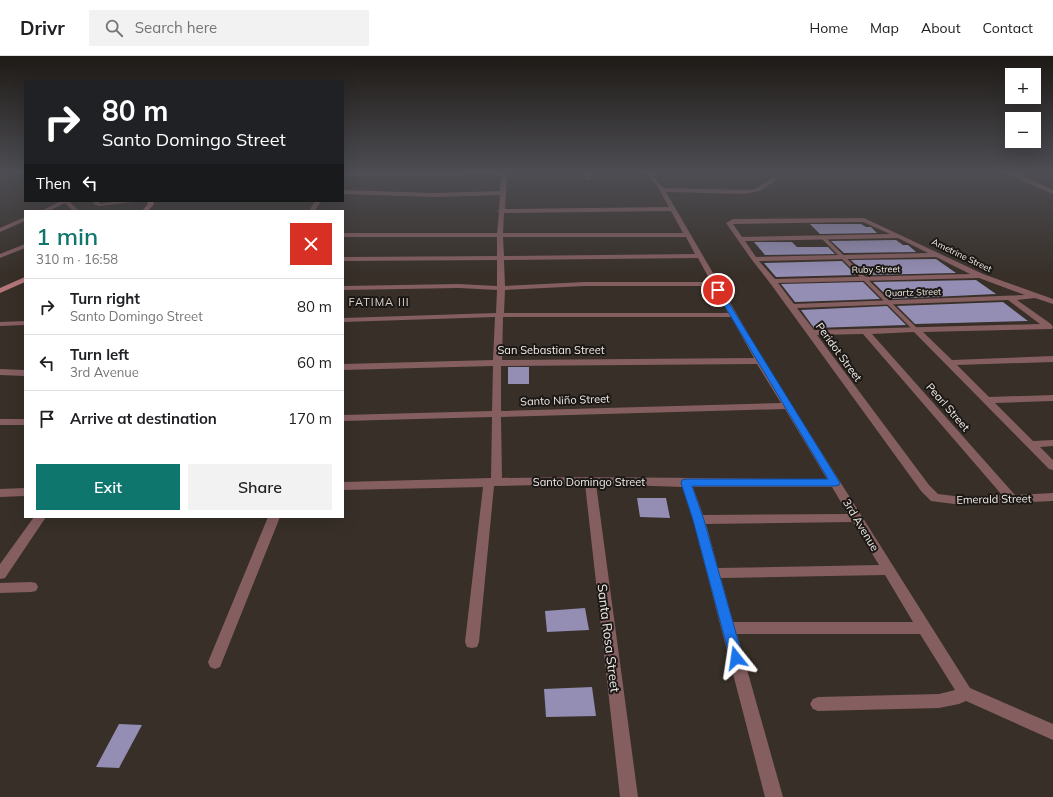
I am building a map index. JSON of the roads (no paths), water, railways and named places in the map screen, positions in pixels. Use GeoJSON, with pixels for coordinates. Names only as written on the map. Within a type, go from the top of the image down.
{"type":"FeatureCollection","features":[{"type":"Feature","properties":{"kind":"main road"},"geometry":{"type":"LineString","coordinates":[[0,290],[24,280]]}},
{"type":"Feature","properties":{"kind":"street"},"geometry":{"type":"LineString","coordinates":[[472,642],[493,482],[498,414],[497,363],[501,288],[500,207]]}},
{"type":"Feature","properties":{"kind":"street"},"geometry":{"type":"LineString","coordinates":[[500,211],[672,209]]}},
{"type":"Feature","properties":{"kind":"street","name":"3rd Avenue"},"geometry":{"type":"LineString","coordinates":[[672,209],[760,361],[888,570],[965,692]]}},
{"type":"Feature","properties":{"kind":"street"},"geometry":{"type":"LineString","coordinates":[[0,230],[24,220]]}},
{"type":"Feature","properties":{"kind":"street","name":"Ametrine Street"},"geometry":{"type":"LineString","coordinates":[[733,222],[864,220],[980,276],[1053,302]]}},
{"type":"Feature","properties":{"kind":"street","name":"Peridot Street"},"geometry":{"type":"LineString","coordinates":[[733,222],[729,223],[729,225],[754,259],[773,280],[810,333],[925,488],[935,498]]}},
{"type":"Feature","properties":{"kind":"street"},"geometry":{"type":"LineString","coordinates":[[344,235],[687,235]]}},
{"type":"Feature","properties":{"kind":"street"},"geometry":{"type":"LineString","coordinates":[[740,239],[899,236]]}},
{"type":"Feature","properties":{"kind":"street"},"geometry":{"type":"LineString","coordinates":[[0,256],[24,246]]}},
{"type":"Feature","properties":{"kind":"street"},"geometry":{"type":"LineString","coordinates":[[754,259],[937,255]]}},
{"type":"Feature","properties":{"kind":"street"},"geometry":{"type":"LineString","coordinates":[[344,259],[700,256]]}},
{"type":"Feature","properties":{"kind":"street","name":"Ruby Street"},"geometry":{"type":"LineString","coordinates":[[773,280],[980,276]]}},
{"type":"Feature","properties":{"kind":"street"},"geometry":{"type":"LineString","coordinates":[[344,288],[451,286],[501,288],[585,284],[715,284]]}},
{"type":"Feature","properties":{"kind":"street","name":"Quartz Street"},"geometry":{"type":"LineString","coordinates":[[791,306],[1036,297]]}},
{"type":"Feature","properties":{"kind":"street"},"geometry":{"type":"LineString","coordinates":[[1011,299],[1050,328]]}},
{"type":"Feature","properties":{"kind":"street"},"geometry":{"type":"LineString","coordinates":[[344,320],[499,315],[733,315]]}},
{"type":"Feature","properties":{"kind":"street"},"geometry":{"type":"LineString","coordinates":[[0,324],[24,323]]}},
{"type":"Feature","properties":{"kind":"street"},"geometry":{"type":"LineString","coordinates":[[810,333],[1050,328]]}},
{"type":"Feature","properties":{"kind":"street"},"geometry":{"type":"LineString","coordinates":[[917,331],[1053,466]]}},
{"type":"Feature","properties":{"kind":"street","name":"Pearl Street"},"geometry":{"type":"LineString","coordinates":[[865,332],[1012,499]]}},
{"type":"Feature","properties":{"kind":"street"},"geometry":{"type":"LineString","coordinates":[[950,363],[1053,359]]}},
{"type":"Feature","properties":{"kind":"street","name":"San Sebastian Street"},"geometry":{"type":"LineString","coordinates":[[344,367],[497,363],[760,361]]}},
{"type":"Feature","properties":{"kind":"street"},"geometry":{"type":"LineString","coordinates":[[0,372],[24,373]]}},
{"type":"Feature","properties":{"kind":"street"},"geometry":{"type":"LineString","coordinates":[[986,400],[1053,398]]}},
{"type":"Feature","properties":{"kind":"street","name":"Santo Niño Street"},"geometry":{"type":"LineString","coordinates":[[344,418],[788,406]]}},
{"type":"Feature","properties":{"kind":"street"},"geometry":{"type":"LineString","coordinates":[[0,422],[24,422]]}},
{"type":"Feature","properties":{"kind":"street"},"geometry":{"type":"LineString","coordinates":[[1032,444],[1053,443]]}},
{"type":"Feature","properties":{"kind":"street","name":"Santo Domingo Street"},"geometry":{"type":"LineString","coordinates":[[344,486],[590,480],[686,483],[835,483]]}},
{"type":"Feature","properties":{"kind":"street","name":"Santa Rosa Street"},"geometry":{"type":"LineString","coordinates":[[590,480],[629,797]]}},
{"type":"Feature","properties":{"kind":"street"},"geometry":{"type":"LineString","coordinates":[[686,483],[699,520],[774,797]]}},
{"type":"Feature","properties":{"kind":"street"},"geometry":{"type":"LineString","coordinates":[[0,493],[24,492]]}},
{"type":"Feature","properties":{"kind":"street","name":"Emerald Street"},"geometry":{"type":"LineString","coordinates":[[935,498],[962,502],[1053,497]]}},
{"type":"Feature","properties":{"kind":"street"},"geometry":{"type":"LineString","coordinates":[[0,574],[39,518]]}},
{"type":"Feature","properties":{"kind":"street"},"geometry":{"type":"LineString","coordinates":[[215,662],[274,518]]}},
{"type":"Feature","properties":{"kind":"street"},"geometry":{"type":"LineString","coordinates":[[699,520],[856,518]]}},
{"type":"Feature","properties":{"kind":"street"},"geometry":{"type":"LineString","coordinates":[[713,573],[888,570]]}},
{"type":"Feature","properties":{"kind":"street"},"geometry":{"type":"LineString","coordinates":[[0,588],[31,587]]}},
{"type":"Feature","properties":{"kind":"street"},"geometry":{"type":"LineString","coordinates":[[728,628],[924,628]]}},
{"type":"Feature","properties":{"kind":"street"},"geometry":{"type":"LineString","coordinates":[[818,704],[939,701],[959,697],[965,692],[1053,732]]}},
{"type":"Feature","properties":{"kind":"lane"},"geometry":{"type":"LineString","coordinates":[[823,238],[917,331]]}},
{"type":"Feature","properties":{"kind":"district","name":"FATIMA III"},"geometry":{"type":"Point","coordinates":[379,302]}}]}
